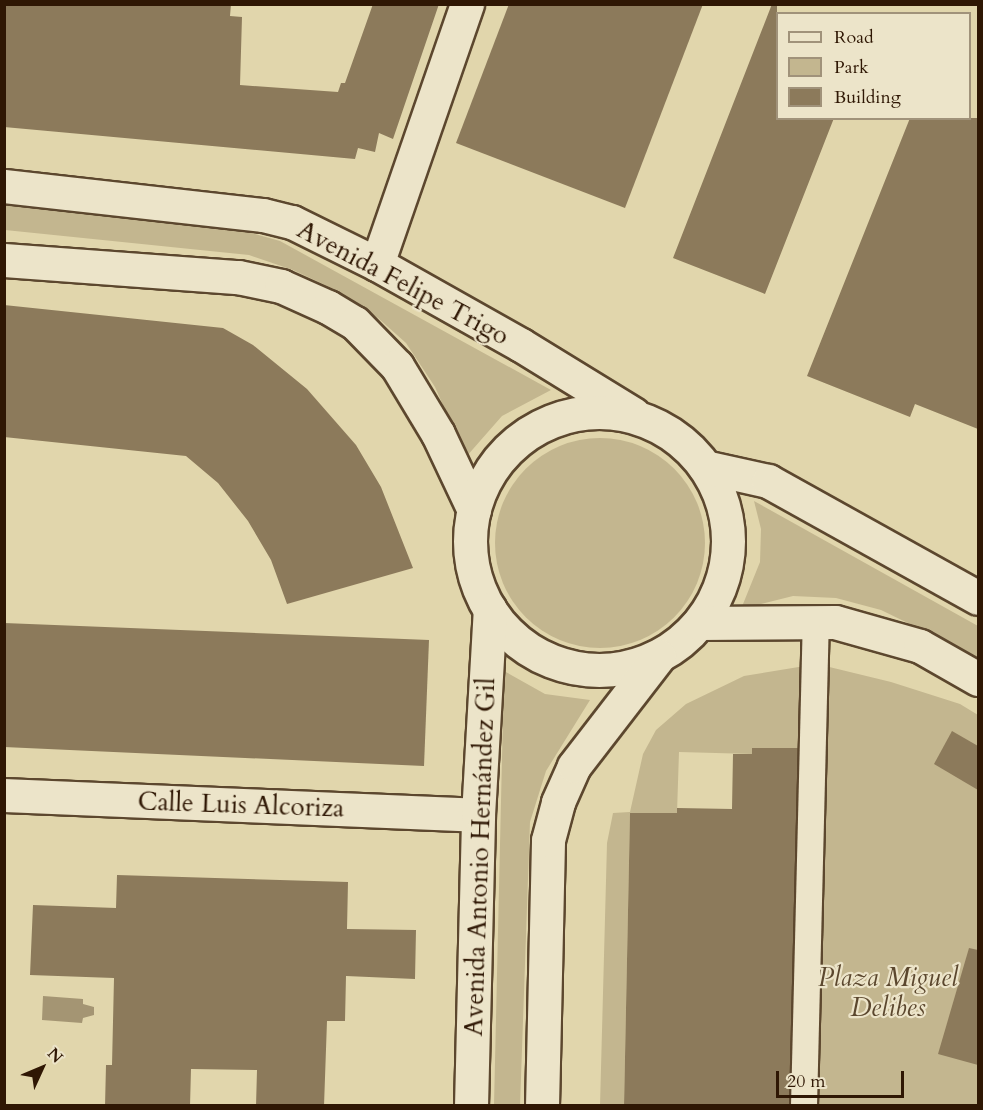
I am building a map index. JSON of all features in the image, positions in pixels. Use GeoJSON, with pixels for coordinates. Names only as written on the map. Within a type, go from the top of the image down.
{"type":"FeatureCollection","features":[{"type":"Feature","properties":{"kind":"street"},"geometry":{"type":"LineString","coordinates":[[377,264],[467,4]]}},
{"type":"Feature","properties":{"kind":"street","name":"Avenida Felipe Trigo"},"geometry":{"type":"LineString","coordinates":[[4,186],[263,215],[292,222],[377,264],[566,371],[639,418]]}},
{"type":"Feature","properties":{"kind":"street"},"geometry":{"type":"LineString","coordinates":[[4,260],[238,277],[281,286],[328,307],[355,323],[397,366],[438,434],[474,510]]}},
{"type":"Feature","properties":{"kind":"street"},"geometry":{"type":"LineString","coordinates":[[542,1106],[548,840],[558,802],[574,766],[659,656],[699,623],[722,583],[729,540],[725,513],[705,467],[677,438],[639,418],[603,412],[567,415],[536,428],[509,447],[489,472],[474,510],[471,559],[478,586],[490,609],[509,634],[532,651],[571,667],[614,669],[659,656]]}},
{"type":"Feature","properties":{"kind":"street"},"geometry":{"type":"LineString","coordinates":[[705,467],[768,481],[978,598]]}},
{"type":"Feature","properties":{"kind":"street","name":"Avenida Antonio Hernández Gil"},"geometry":{"type":"LineString","coordinates":[[471,1106],[478,815],[490,609]]}},
{"type":"Feature","properties":{"kind":"street"},"geometry":{"type":"LineString","coordinates":[[699,623],[816,622],[876,630],[920,646],[978,679]]}},
{"type":"Feature","properties":{"kind":"street"},"geometry":{"type":"LineString","coordinates":[[804,1106],[816,622]]}},
{"type":"Feature","properties":{"kind":"street","name":"Calle Luis Alcoriza"},"geometry":{"type":"LineString","coordinates":[[4,795],[478,815]]}},
{"type":"Feature","properties":{"kind":"green space"},"geometry":{"type":"Polygon","coordinates":[[[4,205],[234,228],[280,241],[551,390],[502,416],[466,457],[435,387],[406,343],[378,318],[334,289],[293,270],[249,255],[5,230],[4,205]]]}},
{"type":"Feature","properties":{"kind":"green space"},"geometry":{"type":"Polygon","coordinates":[[[600,438],[620,440],[640,446],[658,456],[674,469],[687,485],[697,503],[703,523],[705,543],[703,563],[697,583],[687,601],[674,617],[658,630],[640,640],[620,646],[600,648],[580,646],[560,640],[542,630],[526,617],[513,601],[503,583],[497,563],[495,543],[497,523],[503,503],[513,485],[526,469],[542,456],[560,446],[580,440],[600,438]]]}},
{"type":"Feature","properties":{"kind":"green space"},"geometry":{"type":"Polygon","coordinates":[[[754,501],[978,626],[978,657],[881,610],[836,598],[793,596],[741,609],[760,562],[761,529],[754,501]]]}},
{"type":"Feature","properties":{"kind":"green space","name":"Plaza Miguel Delibes"},"geometry":{"type":"Polygon","coordinates":[[[817,664],[891,682],[960,704],[978,715],[978,1105],[795,1105],[803,748],[752,748],[752,754],[679,752],[677,813],[630,813],[624,1105],[600,1106],[607,843],[613,813],[630,812],[643,754],[656,730],[686,704],[744,676],[817,664]]]}},
{"type":"Feature","properties":{"kind":"green space"},"geometry":{"type":"Polygon","coordinates":[[[504,671],[545,694],[590,700],[546,771],[530,822],[520,1106],[494,1105],[504,671]]]}},
{"type":"Feature","properties":{"kind":"shaded area"},"geometry":{"type":"Polygon","coordinates":[[[43,996],[83,999],[83,1004],[94,1007],[94,1015],[83,1018],[82,1023],[42,1020],[43,996]]]}},
{"type":"Feature","properties":{"kind":"building"},"geometry":{"type":"Polygon","coordinates":[[[4,4],[231,4],[230,16],[242,17],[240,85],[338,92],[341,83],[345,83],[373,4],[439,4],[393,139],[379,133],[375,152],[358,148],[355,159],[4,127],[4,4]]]}},
{"type":"Feature","properties":{"kind":"building"},"geometry":{"type":"Polygon","coordinates":[[[509,4],[703,4],[625,208],[456,143],[509,4]]]}},
{"type":"Feature","properties":{"kind":"building"},"geometry":{"type":"Polygon","coordinates":[[[772,4],[777,4],[776,120],[833,120],[765,294],[673,258],[772,4]]]}},
{"type":"Feature","properties":{"kind":"building"},"geometry":{"type":"Polygon","coordinates":[[[978,118],[978,429],[915,404],[910,417],[807,376],[909,120],[978,118]]]}},
{"type":"Feature","properties":{"kind":"building"},"geometry":{"type":"Polygon","coordinates":[[[4,305],[223,328],[253,345],[307,389],[356,445],[381,487],[413,568],[287,604],[271,560],[248,521],[218,483],[186,456],[4,437],[4,305]]]}},
{"type":"Feature","properties":{"kind":"building"},"geometry":{"type":"Polygon","coordinates":[[[4,623],[429,640],[424,766],[4,747],[4,623]]]}},
{"type":"Feature","properties":{"kind":"building"},"geometry":{"type":"Polygon","coordinates":[[[952,731],[978,746],[978,790],[934,764],[952,731]]]}},
{"type":"Feature","properties":{"kind":"building"},"geometry":{"type":"Polygon","coordinates":[[[752,748],[798,748],[789,1106],[624,1106],[630,813],[677,813],[677,808],[732,809],[733,754],[752,754],[752,748]]]}},
{"type":"Feature","properties":{"kind":"building"},"geometry":{"type":"Polygon","coordinates":[[[117,875],[348,882],[347,929],[416,930],[415,979],[346,976],[345,1021],[327,1021],[324,1106],[256,1106],[257,1070],[191,1069],[190,1106],[105,1106],[106,1065],[112,1065],[114,978],[30,975],[33,905],[116,908],[117,875]]]}},
{"type":"Feature","properties":{"kind":"building"},"geometry":{"type":"Polygon","coordinates":[[[969,948],[978,950],[978,1065],[938,1054],[969,948]]]}}]}
